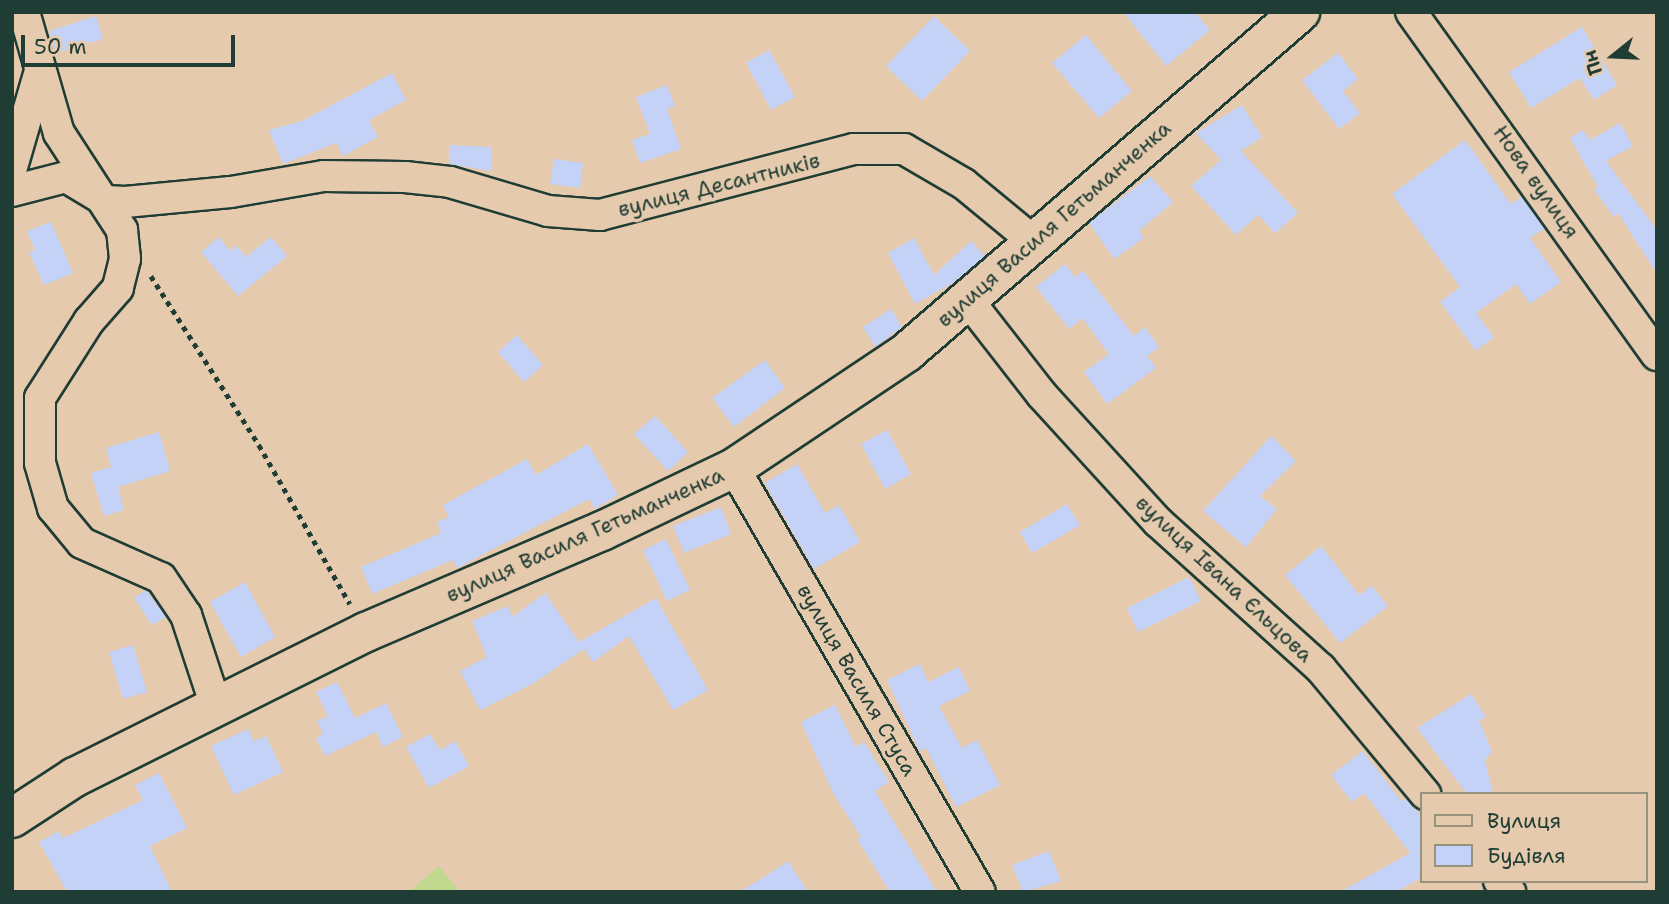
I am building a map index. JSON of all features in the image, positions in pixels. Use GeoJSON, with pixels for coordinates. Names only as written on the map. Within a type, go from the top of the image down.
{"type":"FeatureCollection","features":[{"type":"Feature","properties":{"kind":"street"},"geometry":{"type":"LineString","coordinates":[[24,12],[39,72],[59,133],[106,201],[122,230],[125,259],[118,288],[89,321],[40,398],[40,463],[53,509],[82,543],[161,578],[186,615],[216,706]]}},
{"type":"Feature","properties":{"kind":"street","name":"Нова вулиця"},"geometry":{"type":"LineString","coordinates":[[1411,12],[1657,355]]}},
{"type":"Feature","properties":{"kind":"street","name":"вулиця Василя Гетьманченка"},"geometry":{"type":"LineString","coordinates":[[12,818],[75,778],[366,632],[602,531],[734,468],[907,352],[1292,15]]}},
{"type":"Feature","properties":{"kind":"street"},"geometry":{"type":"LineString","coordinates":[[12,167],[39,72]]}},
{"type":"Feature","properties":{"kind":"street","name":"вулиця Десантників"},"geometry":{"type":"LineString","coordinates":[[106,201],[177,199],[324,176],[405,177],[450,182],[548,211],[600,215],[854,149],[904,149],[964,184],[1032,240]]}},
{"type":"Feature","properties":{"kind":"street"},"geometry":{"type":"LineString","coordinates":[[12,191],[66,177],[106,201]]}},
{"type":"Feature","properties":{"kind":"street","name":"вулиця Івана Єльцова"},"geometry":{"type":"LineString","coordinates":[[968,300],[1042,395],[1158,522],[1321,669],[1423,792]]}},
{"type":"Feature","properties":{"kind":"street","name":"вулиця Василя Стуса"},"geometry":{"type":"LineString","coordinates":[[734,468],[980,892]]}},
{"type":"Feature","properties":{"kind":"path"},"geometry":{"type":"LineString","coordinates":[[149,272],[259,445],[366,632]]}},
{"type":"Feature","properties":{"kind":"green space"},"geometry":{"type":"Polygon","coordinates":[[[439,866],[460,892],[408,892],[439,866]]]}},
{"type":"Feature","properties":{"kind":"building"},"geometry":{"type":"Polygon","coordinates":[[[1123,12],[1195,12],[1210,30],[1166,66],[1123,12]]]}},
{"type":"Feature","properties":{"kind":"building"},"geometry":{"type":"Polygon","coordinates":[[[96,16],[103,39],[56,53],[49,31],[96,16]]]}},
{"type":"Feature","properties":{"kind":"building"},"geometry":{"type":"Polygon","coordinates":[[[934,16],[970,51],[922,101],[886,66],[934,16]]]}},
{"type":"Feature","properties":{"kind":"building"},"geometry":{"type":"Polygon","coordinates":[[[1582,27],[1617,85],[1594,100],[1580,78],[1531,108],[1509,72],[1582,27]]]}},
{"type":"Feature","properties":{"kind":"building"},"geometry":{"type":"Polygon","coordinates":[[[1086,35],[1132,91],[1099,118],[1052,63],[1086,35]]]}},
{"type":"Feature","properties":{"kind":"building"},"geometry":{"type":"Polygon","coordinates":[[[769,50],[795,97],[771,110],[746,63],[769,50]]]}},
{"type":"Feature","properties":{"kind":"building"},"geometry":{"type":"Polygon","coordinates":[[[1338,53],[1358,79],[1343,91],[1360,113],[1339,129],[1302,80],[1338,53]]]}},
{"type":"Feature","properties":{"kind":"building"},"geometry":{"type":"Polygon","coordinates":[[[392,73],[406,100],[369,120],[378,137],[343,156],[336,143],[283,164],[269,130],[302,121],[392,73]]]}},
{"type":"Feature","properties":{"kind":"building"},"geometry":{"type":"Polygon","coordinates":[[[667,85],[675,106],[667,109],[681,149],[640,163],[632,140],[650,134],[636,97],[667,85]]]}},
{"type":"Feature","properties":{"kind":"building"},"geometry":{"type":"Polygon","coordinates":[[[1242,105],[1262,137],[1241,151],[1298,213],[1275,233],[1258,215],[1236,235],[1191,186],[1221,160],[1196,133],[1242,105]]]}},
{"type":"Feature","properties":{"kind":"building"},"geometry":{"type":"Polygon","coordinates":[[[1620,123],[1633,146],[1606,161],[1657,230],[1657,274],[1618,213],[1614,217],[1594,190],[1598,187],[1570,138],[1583,130],[1590,140],[1620,123]]]}},
{"type":"Feature","properties":{"kind":"building"},"geometry":{"type":"Polygon","coordinates":[[[1465,140],[1511,204],[1522,197],[1545,228],[1530,238],[1561,282],[1530,304],[1516,284],[1476,313],[1494,337],[1476,351],[1440,302],[1460,287],[1392,194],[1465,140]]]}},
{"type":"Feature","properties":{"kind":"building"},"geometry":{"type":"Polygon","coordinates":[[[449,145],[492,147],[491,171],[449,164],[449,145]]]}},
{"type":"Feature","properties":{"kind":"building"},"geometry":{"type":"Polygon","coordinates":[[[554,159],[583,163],[580,188],[550,184],[554,159]]]}},
{"type":"Feature","properties":{"kind":"building"},"geometry":{"type":"Polygon","coordinates":[[[1150,176],[1173,202],[1139,231],[1144,238],[1114,259],[1089,223],[1150,176]]]}},
{"type":"Feature","properties":{"kind":"building"},"geometry":{"type":"Polygon","coordinates":[[[51,222],[73,273],[44,285],[29,252],[35,250],[27,231],[51,222]]]}},
{"type":"Feature","properties":{"kind":"building"},"geometry":{"type":"Polygon","coordinates":[[[219,237],[230,251],[236,245],[246,257],[271,237],[287,256],[238,296],[201,252],[219,237]]]}},
{"type":"Feature","properties":{"kind":"building"},"geometry":{"type":"Polygon","coordinates":[[[914,238],[934,275],[971,241],[985,256],[954,282],[915,304],[888,253],[914,238]]]}},
{"type":"Feature","properties":{"kind":"building"},"geometry":{"type":"Polygon","coordinates":[[[1065,264],[1075,277],[1083,271],[1134,336],[1145,327],[1159,347],[1147,356],[1156,368],[1107,404],[1084,372],[1109,354],[1082,318],[1069,329],[1036,287],[1065,264]]]}},
{"type":"Feature","properties":{"kind":"building"},"geometry":{"type":"Polygon","coordinates":[[[891,309],[902,327],[875,347],[863,327],[891,309]]]}},
{"type":"Feature","properties":{"kind":"building"},"geometry":{"type":"Polygon","coordinates":[[[517,335],[543,365],[524,382],[498,352],[517,335]]]}},
{"type":"Feature","properties":{"kind":"building"},"geometry":{"type":"Polygon","coordinates":[[[765,360],[785,388],[734,427],[712,398],[765,360]]]}},
{"type":"Feature","properties":{"kind":"building"},"geometry":{"type":"Polygon","coordinates":[[[655,416],[688,452],[668,471],[634,434],[655,416]]]}},
{"type":"Feature","properties":{"kind":"building"},"geometry":{"type":"Polygon","coordinates":[[[887,430],[911,474],[885,489],[861,444],[887,430]]]}},
{"type":"Feature","properties":{"kind":"building"},"geometry":{"type":"Polygon","coordinates":[[[159,432],[170,471],[118,487],[124,510],[104,516],[91,473],[111,467],[106,448],[159,432]]]}},
{"type":"Feature","properties":{"kind":"building"},"geometry":{"type":"Polygon","coordinates":[[[1271,436],[1296,461],[1260,496],[1277,509],[1246,547],[1203,511],[1271,436]]]}},
{"type":"Feature","properties":{"kind":"building"},"geometry":{"type":"Polygon","coordinates":[[[588,444],[618,495],[595,509],[589,499],[457,568],[453,560],[372,594],[361,567],[441,533],[437,522],[449,517],[443,505],[527,459],[536,475],[588,444]]]}},
{"type":"Feature","properties":{"kind":"building"},"geometry":{"type":"Polygon","coordinates":[[[797,464],[825,513],[839,505],[860,542],[814,569],[765,483],[797,464]]]}},
{"type":"Feature","properties":{"kind":"building"},"geometry":{"type":"Polygon","coordinates":[[[1067,504],[1080,525],[1032,553],[1020,532],[1067,504]]]}},
{"type":"Feature","properties":{"kind":"building"},"geometry":{"type":"Polygon","coordinates":[[[721,507],[731,534],[684,553],[673,526],[721,507]]]}},
{"type":"Feature","properties":{"kind":"building"},"geometry":{"type":"Polygon","coordinates":[[[666,539],[690,590],[667,601],[643,550],[666,539]]]}},
{"type":"Feature","properties":{"kind":"building"},"geometry":{"type":"Polygon","coordinates":[[[1321,546],[1359,595],[1372,586],[1388,606],[1340,643],[1285,575],[1321,546]]]}},
{"type":"Feature","properties":{"kind":"building"},"geometry":{"type":"Polygon","coordinates":[[[1189,577],[1201,601],[1138,632],[1127,608],[1189,577]]]}},
{"type":"Feature","properties":{"kind":"building"},"geometry":{"type":"Polygon","coordinates":[[[245,582],[275,637],[241,657],[210,602],[245,582]]]}},
{"type":"Feature","properties":{"kind":"building"},"geometry":{"type":"Polygon","coordinates":[[[146,590],[166,617],[152,625],[134,598],[146,590]]]}},
{"type":"Feature","properties":{"kind":"building"},"geometry":{"type":"Polygon","coordinates":[[[545,593],[579,642],[656,598],[708,690],[673,710],[629,636],[593,662],[584,649],[534,683],[480,710],[460,671],[487,657],[472,621],[508,606],[512,617],[545,593]]]}},
{"type":"Feature","properties":{"kind":"building"},"geometry":{"type":"Polygon","coordinates":[[[133,645],[147,692],[123,699],[109,652],[133,645]]]}},
{"type":"Feature","properties":{"kind":"building"},"geometry":{"type":"Polygon","coordinates":[[[920,664],[928,682],[959,667],[970,691],[939,706],[962,748],[977,740],[1000,785],[956,807],[926,748],[920,751],[887,680],[920,664]]]}},
{"type":"Feature","properties":{"kind":"building"},"geometry":{"type":"Polygon","coordinates":[[[337,682],[355,718],[386,703],[403,737],[383,747],[376,732],[325,756],[316,738],[323,734],[317,721],[328,716],[316,692],[337,682]]]}},
{"type":"Feature","properties":{"kind":"building"},"geometry":{"type":"Polygon","coordinates":[[[1471,694],[1486,717],[1479,720],[1492,752],[1485,760],[1493,792],[1465,792],[1417,728],[1471,694]]]}},
{"type":"Feature","properties":{"kind":"building"},"geometry":{"type":"Polygon","coordinates":[[[835,705],[856,747],[864,742],[889,782],[875,791],[937,892],[890,892],[857,839],[861,837],[833,793],[801,722],[835,705]]]}},
{"type":"Feature","properties":{"kind":"building"},"geometry":{"type":"Polygon","coordinates":[[[248,729],[254,741],[266,736],[283,772],[234,795],[211,746],[248,729]]]}},
{"type":"Feature","properties":{"kind":"building"},"geometry":{"type":"Polygon","coordinates":[[[430,734],[440,750],[455,741],[469,766],[429,788],[406,747],[430,734]]]}},
{"type":"Feature","properties":{"kind":"building"},"geometry":{"type":"Polygon","coordinates":[[[1363,751],[1402,802],[1406,799],[1420,815],[1420,878],[1396,892],[1340,892],[1410,853],[1364,793],[1352,802],[1331,775],[1363,751]]]}},
{"type":"Feature","properties":{"kind":"building"},"geometry":{"type":"Polygon","coordinates":[[[159,773],[187,828],[150,846],[172,892],[67,892],[39,842],[59,831],[63,838],[143,800],[135,785],[159,773]]]}},
{"type":"Feature","properties":{"kind":"building"},"geometry":{"type":"Polygon","coordinates":[[[1049,851],[1061,881],[1023,892],[1012,865],[1049,851]]]}},
{"type":"Feature","properties":{"kind":"building"},"geometry":{"type":"Polygon","coordinates":[[[788,861],[808,892],[740,892],[778,868],[788,861]]]}}]}
